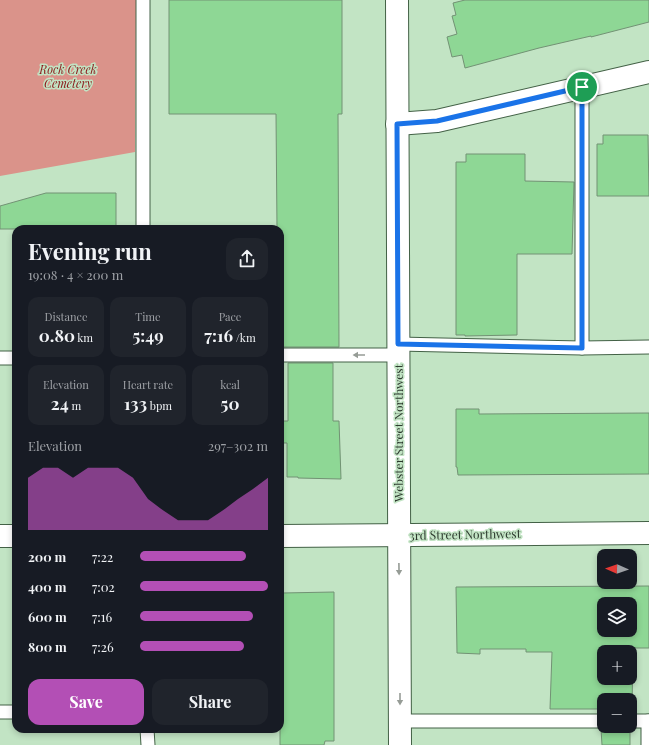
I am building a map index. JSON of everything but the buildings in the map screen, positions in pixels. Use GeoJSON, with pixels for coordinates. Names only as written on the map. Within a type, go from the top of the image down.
{"type":"FeatureCollection","features":[{"type":"Feature","properties":{"kind":"street","name":"Webster Street Northwest"},"geometry":{"type":"LineString","coordinates":[[397,0],[400,745]]}},
{"type":"Feature","properties":{"kind":"street"},"geometry":{"type":"LineString","coordinates":[[397,124],[437,121],[649,72]]}},
{"type":"Feature","properties":{"kind":"street","name":"3rd Street Northwest"},"geometry":{"type":"LineString","coordinates":[[284,536],[649,533]]}},
{"type":"Feature","properties":{"kind":"street"},"geometry":{"type":"LineString","coordinates":[[0,536],[12,536]]}},
{"type":"Feature","properties":{"kind":"lane"},"geometry":{"type":"LineString","coordinates":[[143,0],[143,225]]}},
{"type":"Feature","properties":{"kind":"lane"},"geometry":{"type":"LineString","coordinates":[[582,87],[582,348]]}},
{"type":"Feature","properties":{"kind":"lane"},"geometry":{"type":"LineString","coordinates":[[284,355],[398,349],[649,347]]}},
{"type":"Feature","properties":{"kind":"lane"},"geometry":{"type":"LineString","coordinates":[[0,358],[12,358]]}},
{"type":"Feature","properties":{"kind":"lane"},"geometry":{"type":"LineString","coordinates":[[0,712],[12,712]]}},
{"type":"Feature","properties":{"kind":"lane"},"geometry":{"type":"LineString","coordinates":[[400,721],[597,721]]}},
{"type":"Feature","properties":{"kind":"lane"},"geometry":{"type":"LineString","coordinates":[[637,721],[648,721],[648,745]]}},
{"type":"Feature","properties":{"kind":"lane"},"geometry":{"type":"LineString","coordinates":[[148,733],[148,745]]}},
{"type":"Feature","properties":{"kind":"green space","name":"Rock Creek Cemetery"},"geometry":{"type":"Polygon","coordinates":[[[0,0],[136,0],[135,152],[0,176],[0,0]]]}},
{"type":"Feature","properties":{"kind":"route"},"geometry":{"type":"LineString","coordinates":[[582,87],[582,348],[398,344],[397,124],[417,124],[437,121],[582,87]]}}]}
